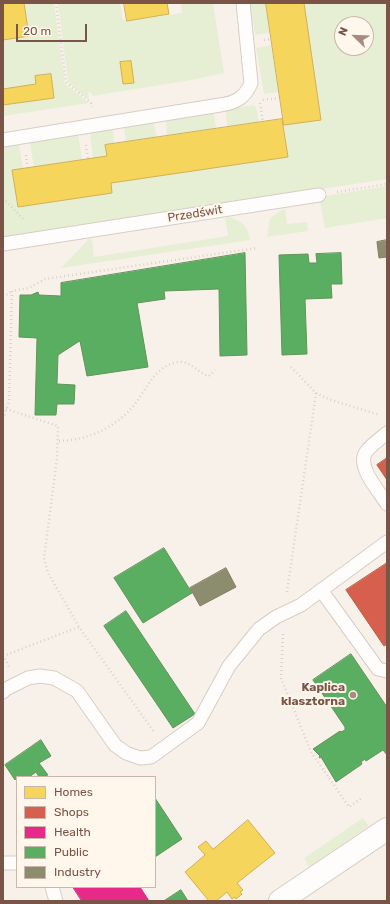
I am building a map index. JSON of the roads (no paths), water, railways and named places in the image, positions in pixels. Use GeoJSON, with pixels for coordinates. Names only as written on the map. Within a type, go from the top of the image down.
{"type":"FeatureCollection","features":[{"type":"Feature","properties":{"kind":"street"},"geometry":{"type":"LineString","coordinates":[[280,901],[387,829]]}},
{"type":"Feature","properties":{"kind":"lane"},"geometry":{"type":"LineString","coordinates":[[3,140],[232,103],[241,99],[248,91],[251,83],[243,3]]}},
{"type":"Feature","properties":{"kind":"lane","name":"Przedświt"},"geometry":{"type":"LineString","coordinates":[[3,244],[319,195]]}},
{"type":"Feature","properties":{"kind":"lane"},"geometry":{"type":"LineString","coordinates":[[387,433],[366,451],[362,458],[362,466],[387,504]]}},
{"type":"Feature","properties":{"kind":"lane"},"geometry":{"type":"LineString","coordinates":[[3,692],[28,678],[40,676],[54,678],[77,691],[115,745],[126,753],[140,758],[151,757],[198,723],[226,670],[259,630],[276,617],[301,605],[387,542]]}},
{"type":"Feature","properties":{"kind":"lane"},"geometry":{"type":"LineString","coordinates":[[321,590],[378,669],[387,671]]}},
{"type":"Feature","properties":{"kind":"lane"},"geometry":{"type":"LineString","coordinates":[[3,864],[16,863]]}},
{"type":"Feature","properties":{"kind":"lane"},"geometry":{"type":"LineString","coordinates":[[52,888],[56,901]]}},
{"type":"Feature","properties":{"kind":"place","name":"Kaplica klasztorna"},"geometry":{"type":"Point","coordinates":[353,695]}}]}
